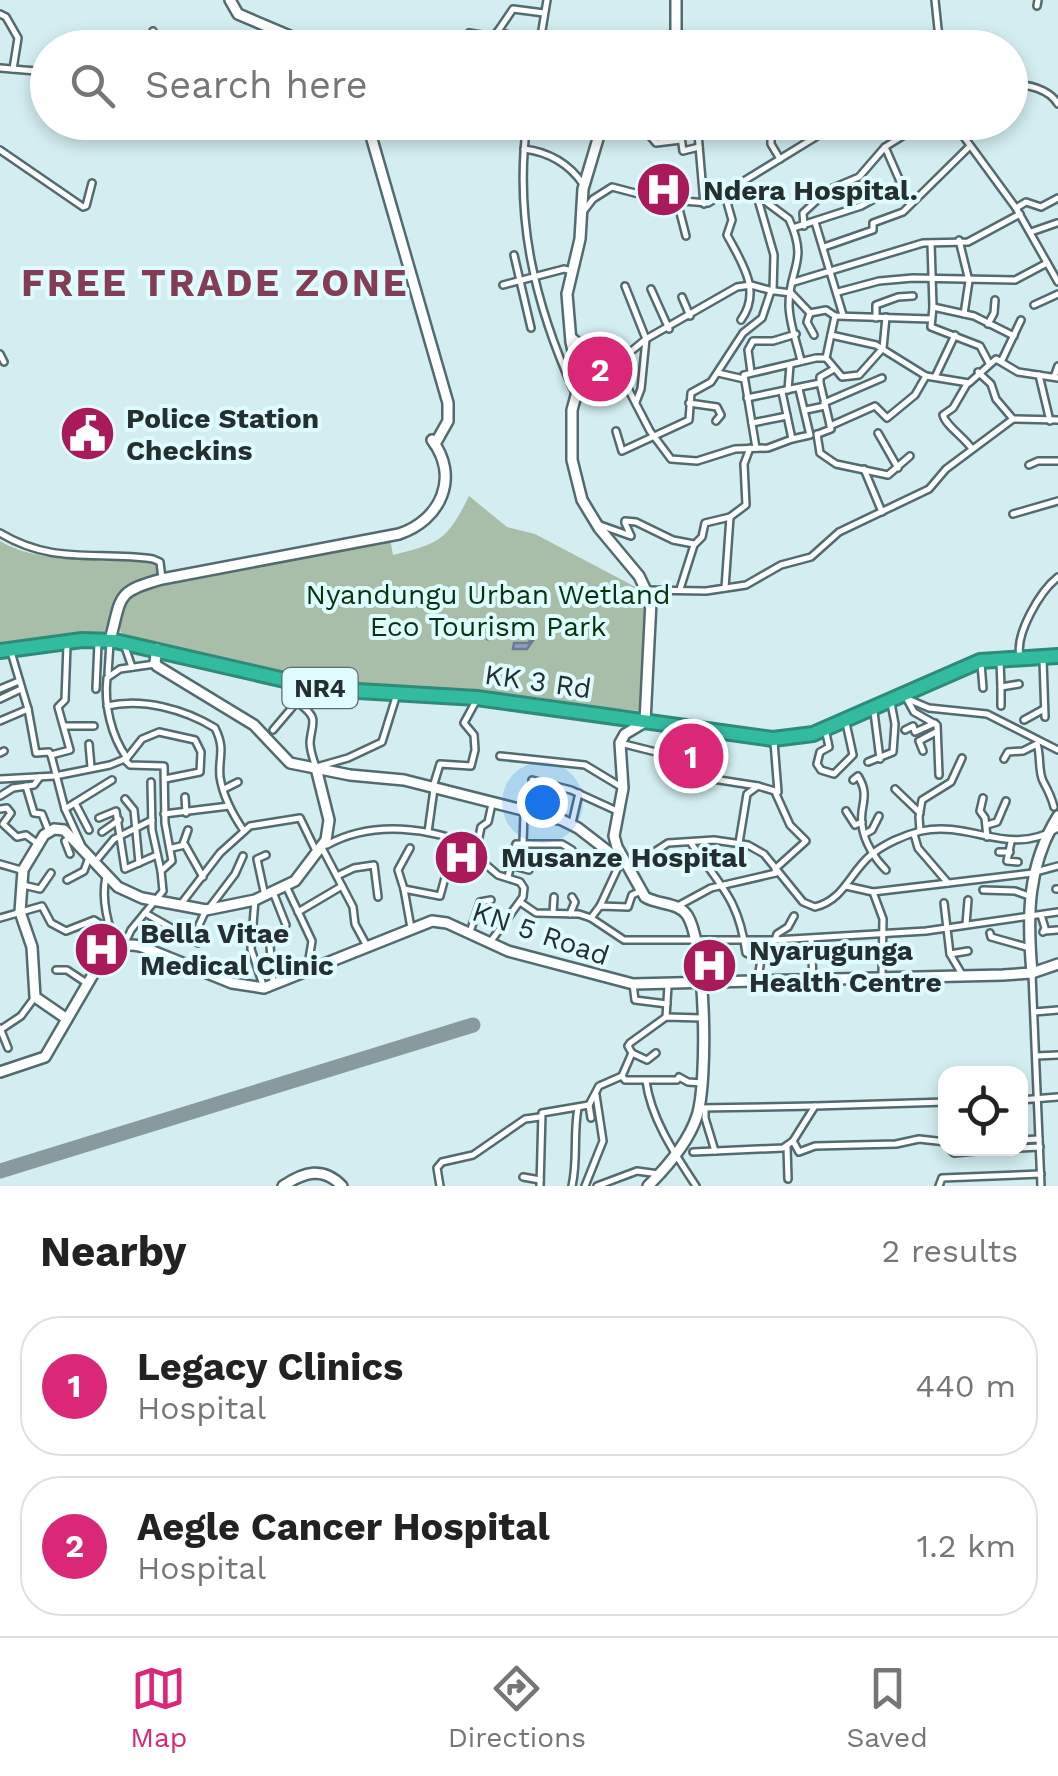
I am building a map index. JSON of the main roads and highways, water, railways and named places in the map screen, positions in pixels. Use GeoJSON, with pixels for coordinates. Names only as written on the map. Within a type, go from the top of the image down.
{"type":"FeatureCollection","features":[{"type":"Feature","properties":{"kind":"highway","name":"KK 3 Rd"},"geometry":{"type":"LineString","coordinates":[[5,650],[113,636],[154,659],[305,689],[477,698],[774,738],[796,738],[826,730],[980,662],[1051,656]]}},
{"type":"Feature","properties":{"kind":"main road"},"geometry":{"type":"LineString","coordinates":[[230,0],[238,14],[276,30]]}},
{"type":"Feature","properties":{"kind":"main road"},"geometry":{"type":"LineString","coordinates":[[676,0],[679,30]]}},
{"type":"Feature","properties":{"kind":"main road"},"geometry":{"type":"LineString","coordinates":[[113,636],[125,593],[162,579],[412,530],[432,516],[444,492],[446,474],[435,446],[449,415],[446,394],[371,140]]}},
{"type":"Feature","properties":{"kind":"main road"},"geometry":{"type":"LineString","coordinates":[[598,140],[584,186],[580,239],[566,294],[580,376],[572,414],[574,480],[582,500],[646,590],[652,606],[644,722],[625,734],[620,743],[623,788],[615,841],[623,863],[641,891],[651,901],[676,906],[687,914],[698,941],[702,1018],[702,1108],[690,1131],[648,1186]]}},
{"type":"Feature","properties":{"kind":"main road"},"geometry":{"type":"LineString","coordinates":[[154,659],[254,725],[290,763],[404,780],[572,824],[623,863]]}},
{"type":"Feature","properties":{"kind":"main road"},"geometry":{"type":"LineString","coordinates":[[0,1072],[45,1056],[67,1019],[35,997],[32,947],[20,912],[22,870],[49,832],[60,829],[71,837],[124,890],[153,902],[208,910],[264,896],[298,878],[320,849],[329,827],[317,768]]}},
{"type":"Feature","properties":{"kind":"main road"},"geometry":{"type":"LineString","coordinates":[[1032,973],[1028,918],[1032,873],[1056,811]]}},
{"type":"Feature","properties":{"kind":"main road","name":"KN 5 Road"},"geometry":{"type":"LineString","coordinates":[[67,1019],[106,953],[119,944],[140,946],[243,987],[268,987],[411,928],[441,921],[489,944],[596,977],[633,984],[1032,973],[1058,964]]}},
{"type":"Feature","properties":{"kind":"main road"},"geometry":{"type":"LineString","coordinates":[[283,1186],[315,1172],[324,1173],[342,1186]]}},
{"type":"Feature","properties":{"kind":"water"},"geometry":{"type":"Polygon","coordinates":[[[503,619],[521,628],[532,626],[536,636],[527,649],[513,649],[514,643],[528,643],[532,639],[530,630],[504,630],[487,640],[503,619]]]}},
{"type":"Feature","properties":{"kind":"place","name":"Ndera Hospital."},"geometry":{"type":"Point","coordinates":[664,190]}},
{"type":"Feature","properties":{"kind":"place","name":"Aegle Cancer Hospital"},"geometry":{"type":"Point","coordinates":[600,369]}},
{"type":"Feature","properties":{"kind":"place","name":"Police Station Checkins"},"geometry":{"type":"Point","coordinates":[87,434]}},
{"type":"Feature","properties":{"kind":"place","name":"Legacy Clinics"},"geometry":{"type":"Point","coordinates":[691,756]}},
{"type":"Feature","properties":{"kind":"place","name":"Musanze Hospital"},"geometry":{"type":"Point","coordinates":[462,857]}},
{"type":"Feature","properties":{"kind":"place","name":"Bella Vitae Medical Clinic"},"geometry":{"type":"Point","coordinates":[101,949]}},
{"type":"Feature","properties":{"kind":"place","name":"Nyarugunga Health Centre"},"geometry":{"type":"Point","coordinates":[710,966]}},
{"type":"Feature","properties":{"kind":"district","name":"FREE TRADE ZONE"},"geometry":{"type":"Point","coordinates":[215,283]}},
{"type":"Feature","properties":{"kind":"park label","name":"Nyandungu Urban Wetland Eco Tourism Park"},"geometry":{"type":"Point","coordinates":[488,610]}}]}
